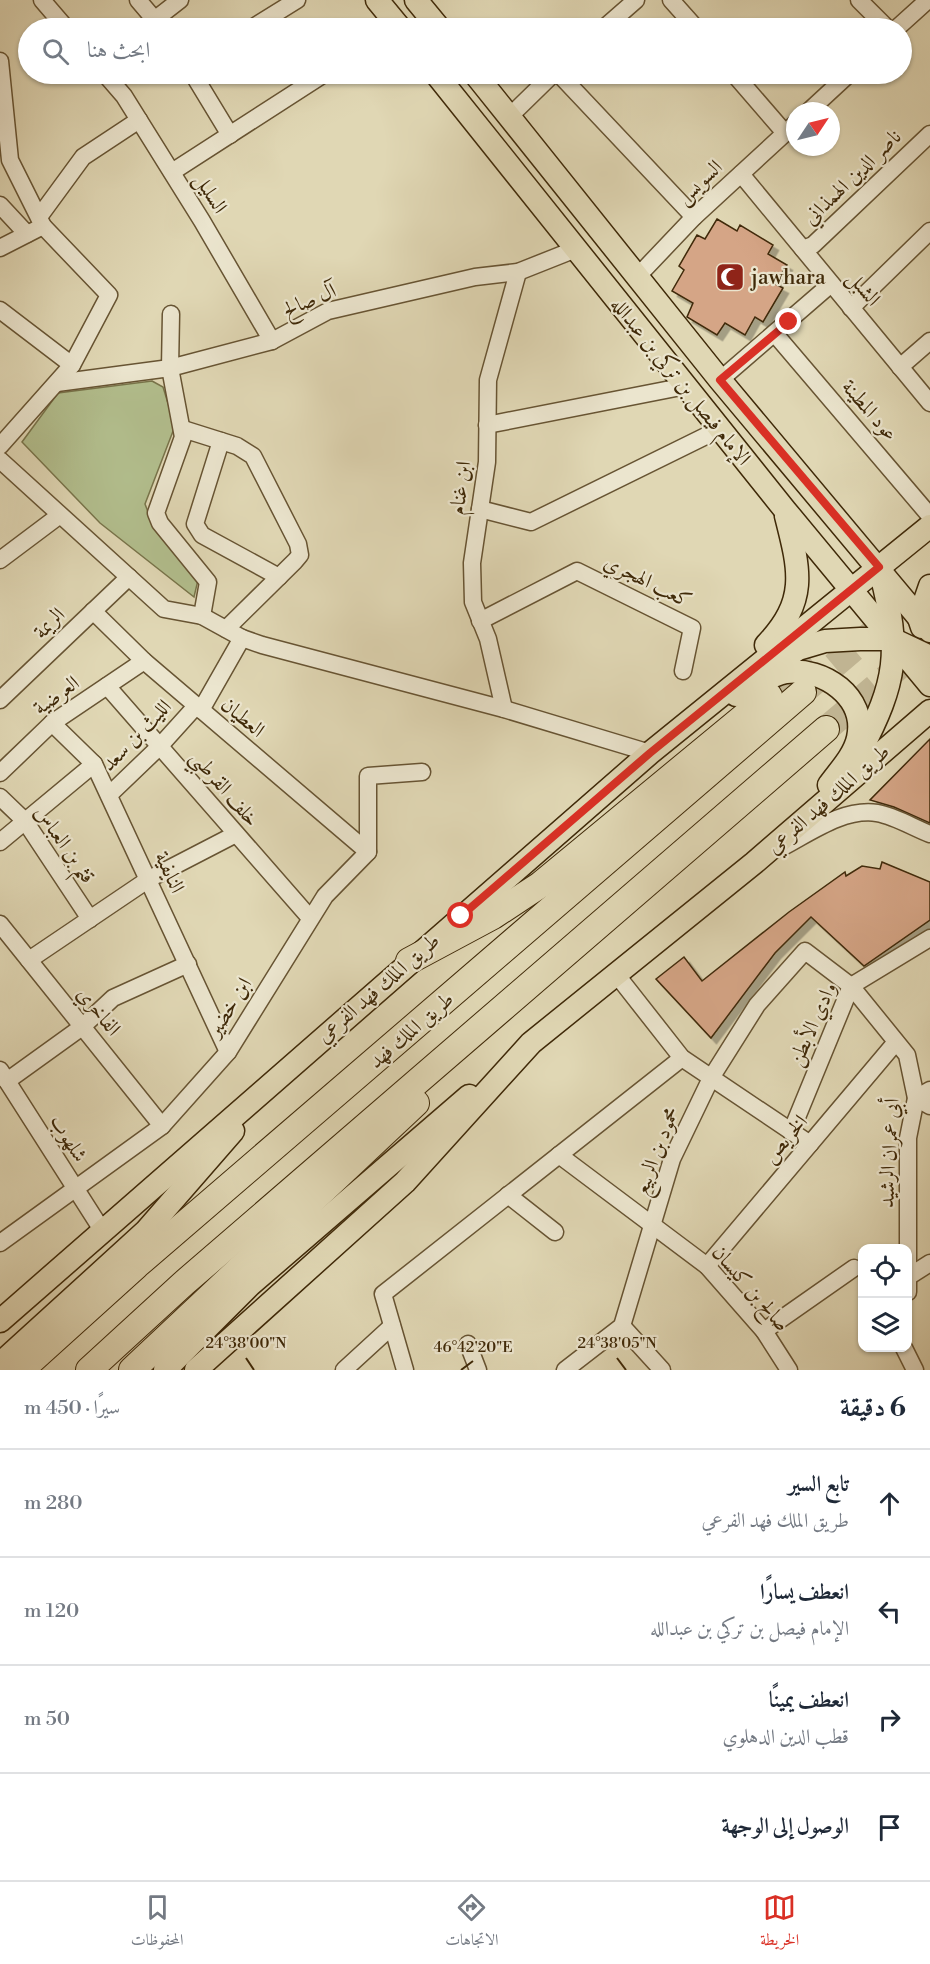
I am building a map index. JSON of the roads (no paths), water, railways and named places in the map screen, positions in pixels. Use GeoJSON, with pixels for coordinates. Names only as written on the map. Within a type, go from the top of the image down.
{"type":"FeatureCollection","features":[{"type":"Feature","properties":{"kind":"highway","name":"طريق الملك فهد"},"geometry":{"type":"LineString","coordinates":[[21,1370],[146,1257],[803,692]]}},
{"type":"Feature","properties":{"kind":"highway"},"geometry":{"type":"LineString","coordinates":[[409,961],[493,916],[540,885],[769,696]]}},
{"type":"Feature","properties":{"kind":"highway","name":"طريق الملك فهد"},"geometry":{"type":"LineString","coordinates":[[89,1370],[184,1283],[826,729]]}},
{"type":"Feature","properties":{"kind":"highway"},"geometry":{"type":"LineString","coordinates":[[132,1370],[353,1164],[635,893]]}},
{"type":"Feature","properties":{"kind":"main road"},"geometry":{"type":"LineString","coordinates":[[377,0],[390,18]]}},
{"type":"Feature","properties":{"kind":"main road"},"geometry":{"type":"LineString","coordinates":[[416,0],[431,18]]}},
{"type":"Feature","properties":{"kind":"main road","name":"الإمام فيصل بن تركي بن عبدالله"},"geometry":{"type":"LineString","coordinates":[[444,84],[785,510],[930,685]]}},
{"type":"Feature","properties":{"kind":"main road","name":"الإمام فيصل بن تركي بن عبدالله"},"geometry":{"type":"LineString","coordinates":[[483,84],[720,380],[926,622]]}},
{"type":"Feature","properties":{"kind":"main road"},"geometry":{"type":"LineString","coordinates":[[703,712],[784,626],[793,608],[798,583],[796,556],[785,510]]}},
{"type":"Feature","properties":{"kind":"main road","name":"طريق الملك فهد الفرعي"},"geometry":{"type":"LineString","coordinates":[[0,1321],[409,961],[650,753],[930,526]]}},
{"type":"Feature","properties":{"kind":"main road"},"geometry":{"type":"LineString","coordinates":[[798,824],[857,758],[882,709],[894,668],[889,608],[879,567]]}},
{"type":"Feature","properties":{"kind":"main road"},"geometry":{"type":"LineString","coordinates":[[703,712],[798,649],[825,641],[892,639],[930,655],[926,622],[930,586]]}},
{"type":"Feature","properties":{"kind":"main road"},"geometry":{"type":"LineString","coordinates":[[850,590],[926,622]]}},
{"type":"Feature","properties":{"kind":"main road"},"geometry":{"type":"LineString","coordinates":[[703,712],[783,672],[804,671],[825,677],[846,694],[857,717],[858,741],[851,756],[798,824]]}},
{"type":"Feature","properties":{"kind":"main road","name":"طريق الملك فهد الفرعي"},"geometry":{"type":"LineString","coordinates":[[201,1368],[405,1182],[531,1043],[754,863],[930,711]]}},
{"type":"Feature","properties":{"kind":"main road"},"geometry":{"type":"LineString","coordinates":[[165,1370],[250,1285],[531,1043]]}},
{"type":"Feature","properties":{"kind":"main road"},"geometry":{"type":"LineString","coordinates":[[0,1364],[146,1231],[287,1068]]}},
{"type":"Feature","properties":{"kind":"street"},"geometry":{"type":"LineString","coordinates":[[42,0],[57,18]]}},
{"type":"Feature","properties":{"kind":"street"},"geometry":{"type":"LineString","coordinates":[[138,0],[146,18]]}},
{"type":"Feature","properties":{"kind":"street"},"geometry":{"type":"LineString","coordinates":[[157,18],[180,0]]}},
{"type":"Feature","properties":{"kind":"street"},"geometry":{"type":"LineString","coordinates":[[268,18],[297,0]]}},
{"type":"Feature","properties":{"kind":"street"},"geometry":{"type":"LineString","coordinates":[[615,18],[636,0]]}},
{"type":"Feature","properties":{"kind":"street"},"geometry":{"type":"LineString","coordinates":[[671,0],[687,18]]}},
{"type":"Feature","properties":{"kind":"street"},"geometry":{"type":"LineString","coordinates":[[859,0],[877,18]]}},
{"type":"Feature","properties":{"kind":"street"},"geometry":{"type":"LineString","coordinates":[[908,18],[928,0]]}},
{"type":"Feature","properties":{"kind":"street"},"geometry":{"type":"LineString","coordinates":[[0,61],[10,160],[41,222],[109,296],[72,365],[0,446]]}},
{"type":"Feature","properties":{"kind":"street","name":"السليل"},"geometry":{"type":"LineString","coordinates":[[114,84],[124,96],[172,172],[272,341]]}},
{"type":"Feature","properties":{"kind":"street"},"geometry":{"type":"LineString","coordinates":[[199,84],[230,135]]}},
{"type":"Feature","properties":{"kind":"street"},"geometry":{"type":"LineString","coordinates":[[172,172],[309,84]]}},
{"type":"Feature","properties":{"kind":"street"},"geometry":{"type":"LineString","coordinates":[[509,117],[543,84]]}},
{"type":"Feature","properties":{"kind":"street"},"geometry":{"type":"LineString","coordinates":[[568,84],[694,217]]}},
{"type":"Feature","properties":{"kind":"street"},"geometry":{"type":"LineString","coordinates":[[744,84],[786,124]]}},
{"type":"Feature","properties":{"kind":"street"},"geometry":{"type":"LineString","coordinates":[[819,102],[838,84]]}},
{"type":"Feature","properties":{"kind":"street"},"geometry":{"type":"LineString","coordinates":[[0,248],[27,234],[41,222],[83,157],[139,120]]}},
{"type":"Feature","properties":{"kind":"street","name":"السويس"},"geometry":{"type":"LineString","coordinates":[[637,277],[694,217],[786,132]]}},
{"type":"Feature","properties":{"kind":"street","name":"ناصر الدين الهمذاني"},"geometry":{"type":"LineString","coordinates":[[803,249],[813,245],[930,134]]}},
{"type":"Feature","properties":{"kind":"street","name":"الشبل"},"geometry":{"type":"LineString","coordinates":[[741,174],[930,403]]}},
{"type":"Feature","properties":{"kind":"street"},"geometry":{"type":"LineString","coordinates":[[0,206],[27,234]]}},
{"type":"Feature","properties":{"kind":"street"},"geometry":{"type":"LineString","coordinates":[[851,308],[930,231]]}},
{"type":"Feature","properties":{"kind":"street","name":"آل صالح"},"geometry":{"type":"LineString","coordinates":[[57,383],[170,369],[272,341],[328,311],[475,277],[518,272],[576,249]]}},
{"type":"Feature","properties":{"kind":"street","name":"ابن غنام"},"geometry":{"type":"LineString","coordinates":[[504,709],[488,639],[473,602],[472,562],[487,462],[488,380],[518,272]]}},
{"type":"Feature","properties":{"kind":"street"},"geometry":{"type":"LineString","coordinates":[[720,380],[831,284]]}},
{"type":"Feature","properties":{"kind":"street"},"geometry":{"type":"LineString","coordinates":[[0,310],[72,365]]}},
{"type":"Feature","properties":{"kind":"street"},"geometry":{"type":"LineString","coordinates":[[171,314],[170,369],[183,429],[156,513],[160,523],[208,582],[202,616]]}},
{"type":"Feature","properties":{"kind":"street","name":"عود المطينة"},"geometry":{"type":"LineString","coordinates":[[775,334],[930,516]]}},
{"type":"Feature","properties":{"kind":"street"},"geometry":{"type":"LineString","coordinates":[[900,367],[930,341]]}},
{"type":"Feature","properties":{"kind":"street"},"geometry":{"type":"LineString","coordinates":[[487,425],[686,386]]}},
{"type":"Feature","properties":{"kind":"street"},"geometry":{"type":"LineString","coordinates":[[183,429],[246,450],[253,456],[298,544],[300,555],[226,629]]}},
{"type":"Feature","properties":{"kind":"street"},"geometry":{"type":"LineString","coordinates":[[480,509],[531,522],[720,429]]}},
{"type":"Feature","properties":{"kind":"street"},"geometry":{"type":"LineString","coordinates":[[221,441],[195,524],[202,535],[279,577]]}},
{"type":"Feature","properties":{"kind":"street"},"geometry":{"type":"LineString","coordinates":[[0,460],[164,609],[202,616],[242,638],[504,709],[650,753]]}},
{"type":"Feature","properties":{"kind":"street"},"geometry":{"type":"LineString","coordinates":[[0,560],[60,515]]}},
{"type":"Feature","properties":{"kind":"street","name":"كعب الهجري"},"geometry":{"type":"LineString","coordinates":[[480,621],[577,571],[692,628],[683,671]]}},
{"type":"Feature","properties":{"kind":"street","name":"الريمة"},"geometry":{"type":"LineString","coordinates":[[0,700],[129,577]]}},
{"type":"Feature","properties":{"kind":"street","name":"العطيان"},"geometry":{"type":"LineString","coordinates":[[93,611],[144,661],[368,852]]}},
{"type":"Feature","properties":{"kind":"street","name":"الليث بن سعد"},"geometry":{"type":"LineString","coordinates":[[109,795],[198,708],[242,638]]}},
{"type":"Feature","properties":{"kind":"street","name":"العرضية"},"geometry":{"type":"LineString","coordinates":[[0,773],[52,723],[144,661]]}},
{"type":"Feature","properties":{"kind":"street","name":"خلف القرطبي"},"geometry":{"type":"LineString","coordinates":[[107,686],[310,918]]}},
{"type":"Feature","properties":{"kind":"street","name":"النايفية"},"geometry":{"type":"LineString","coordinates":[[52,723],[94,764],[228,1053]]}},
{"type":"Feature","properties":{"kind":"street","name":"الليث بن سعد"},"geometry":{"type":"LineString","coordinates":[[0,842],[94,764]]}},
{"type":"Feature","properties":{"kind":"street"},"geometry":{"type":"LineString","coordinates":[[368,852],[368,776],[422,772]]}},
{"type":"Feature","properties":{"kind":"street","name":"قثم بن العباس"},"geometry":{"type":"LineString","coordinates":[[0,797],[24,821],[90,919]]}},
{"type":"Feature","properties":{"kind":"street"},"geometry":{"type":"LineString","coordinates":[[754,863],[828,823],[863,813],[879,813],[930,834]]}},
{"type":"Feature","properties":{"kind":"street"},"geometry":{"type":"LineString","coordinates":[[29,960],[149,879],[236,834]]}},
{"type":"Feature","properties":{"kind":"street","name":"ابن خضير"},"geometry":{"type":"LineString","coordinates":[[0,1243],[162,1126],[228,1053],[325,896],[368,852]]}},
{"type":"Feature","properties":{"kind":"street","name":"الفاخري"},"geometry":{"type":"LineString","coordinates":[[0,924],[162,1126]]}},
{"type":"Feature","properties":{"kind":"street","name":"وادي الأبطن"},"geometry":{"type":"LineString","coordinates":[[791,1131],[851,986],[930,938]]}},
{"type":"Feature","properties":{"kind":"street","name":"أبي عمران الرشيد"},"geometry":{"type":"LineString","coordinates":[[806,951],[851,986],[907,1055],[925,1098],[908,1138],[908,1244]]}},
{"type":"Feature","properties":{"kind":"street","name":"محمود بن الربيع"},"geometry":{"type":"LineString","coordinates":[[622,1326],[672,1159],[711,1078],[757,1005],[806,951]]}},
{"type":"Feature","properties":{"kind":"street"},"geometry":{"type":"LineString","coordinates":[[3,1075],[82,1027],[113,998],[188,964]]}},
{"type":"Feature","properties":{"kind":"street"},"geometry":{"type":"LineString","coordinates":[[616,974],[682,1058],[810,1144]]}},
{"type":"Feature","properties":{"kind":"street","name":"الخريص"},"geometry":{"type":"LineString","coordinates":[[708,1266],[896,1042]]}},
{"type":"Feature","properties":{"kind":"street"},"geometry":{"type":"LineString","coordinates":[[405,1370],[383,1294],[682,1058]]}},
{"type":"Feature","properties":{"kind":"street","name":"شلهوب"},"geometry":{"type":"LineString","coordinates":[[3,1075],[102,1230]]}},
{"type":"Feature","properties":{"kind":"street","name":"صالح بن كيسان"},"geometry":{"type":"LineString","coordinates":[[559,1155],[708,1266],[764,1331],[789,1370]]}},
{"type":"Feature","properties":{"kind":"street"},"geometry":{"type":"LineString","coordinates":[[508,1195],[555,1232]]}},
{"type":"Feature","properties":{"kind":"street"},"geometry":{"type":"LineString","coordinates":[[912,1274],[930,1263]]}},
{"type":"Feature","properties":{"kind":"street"},"geometry":{"type":"LineString","coordinates":[[764,1331],[854,1268]]}},
{"type":"Feature","properties":{"kind":"street"},"geometry":{"type":"LineString","coordinates":[[344,1370],[392,1326]]}},
{"type":"Feature","properties":{"kind":"street"},"geometry":{"type":"LineString","coordinates":[[565,1370],[622,1326],[662,1370]]}},
{"type":"Feature","properties":{"kind":"street"},"geometry":{"type":"LineString","coordinates":[[468,1344],[478,1370]]}},
{"type":"Feature","properties":{"kind":"street"},"geometry":{"type":"LineString","coordinates":[[906,1352],[915,1370]]}},
{"type":"Feature","properties":{"kind":"tunnel"},"geometry":{"type":"LineString","coordinates":[[804,691],[877,629]]}},
{"type":"Feature","properties":{"kind":"tunnel"},"geometry":{"type":"LineString","coordinates":[[826,729],[901,665]]}},
{"type":"Feature","properties":{"kind":"tunnel"},"geometry":{"type":"LineString","coordinates":[[769,696],[816,667]]}},
{"type":"Feature","properties":{"kind":"place","name":"jawhara"},"geometry":{"type":"Point","coordinates":[730,277]}}]}
